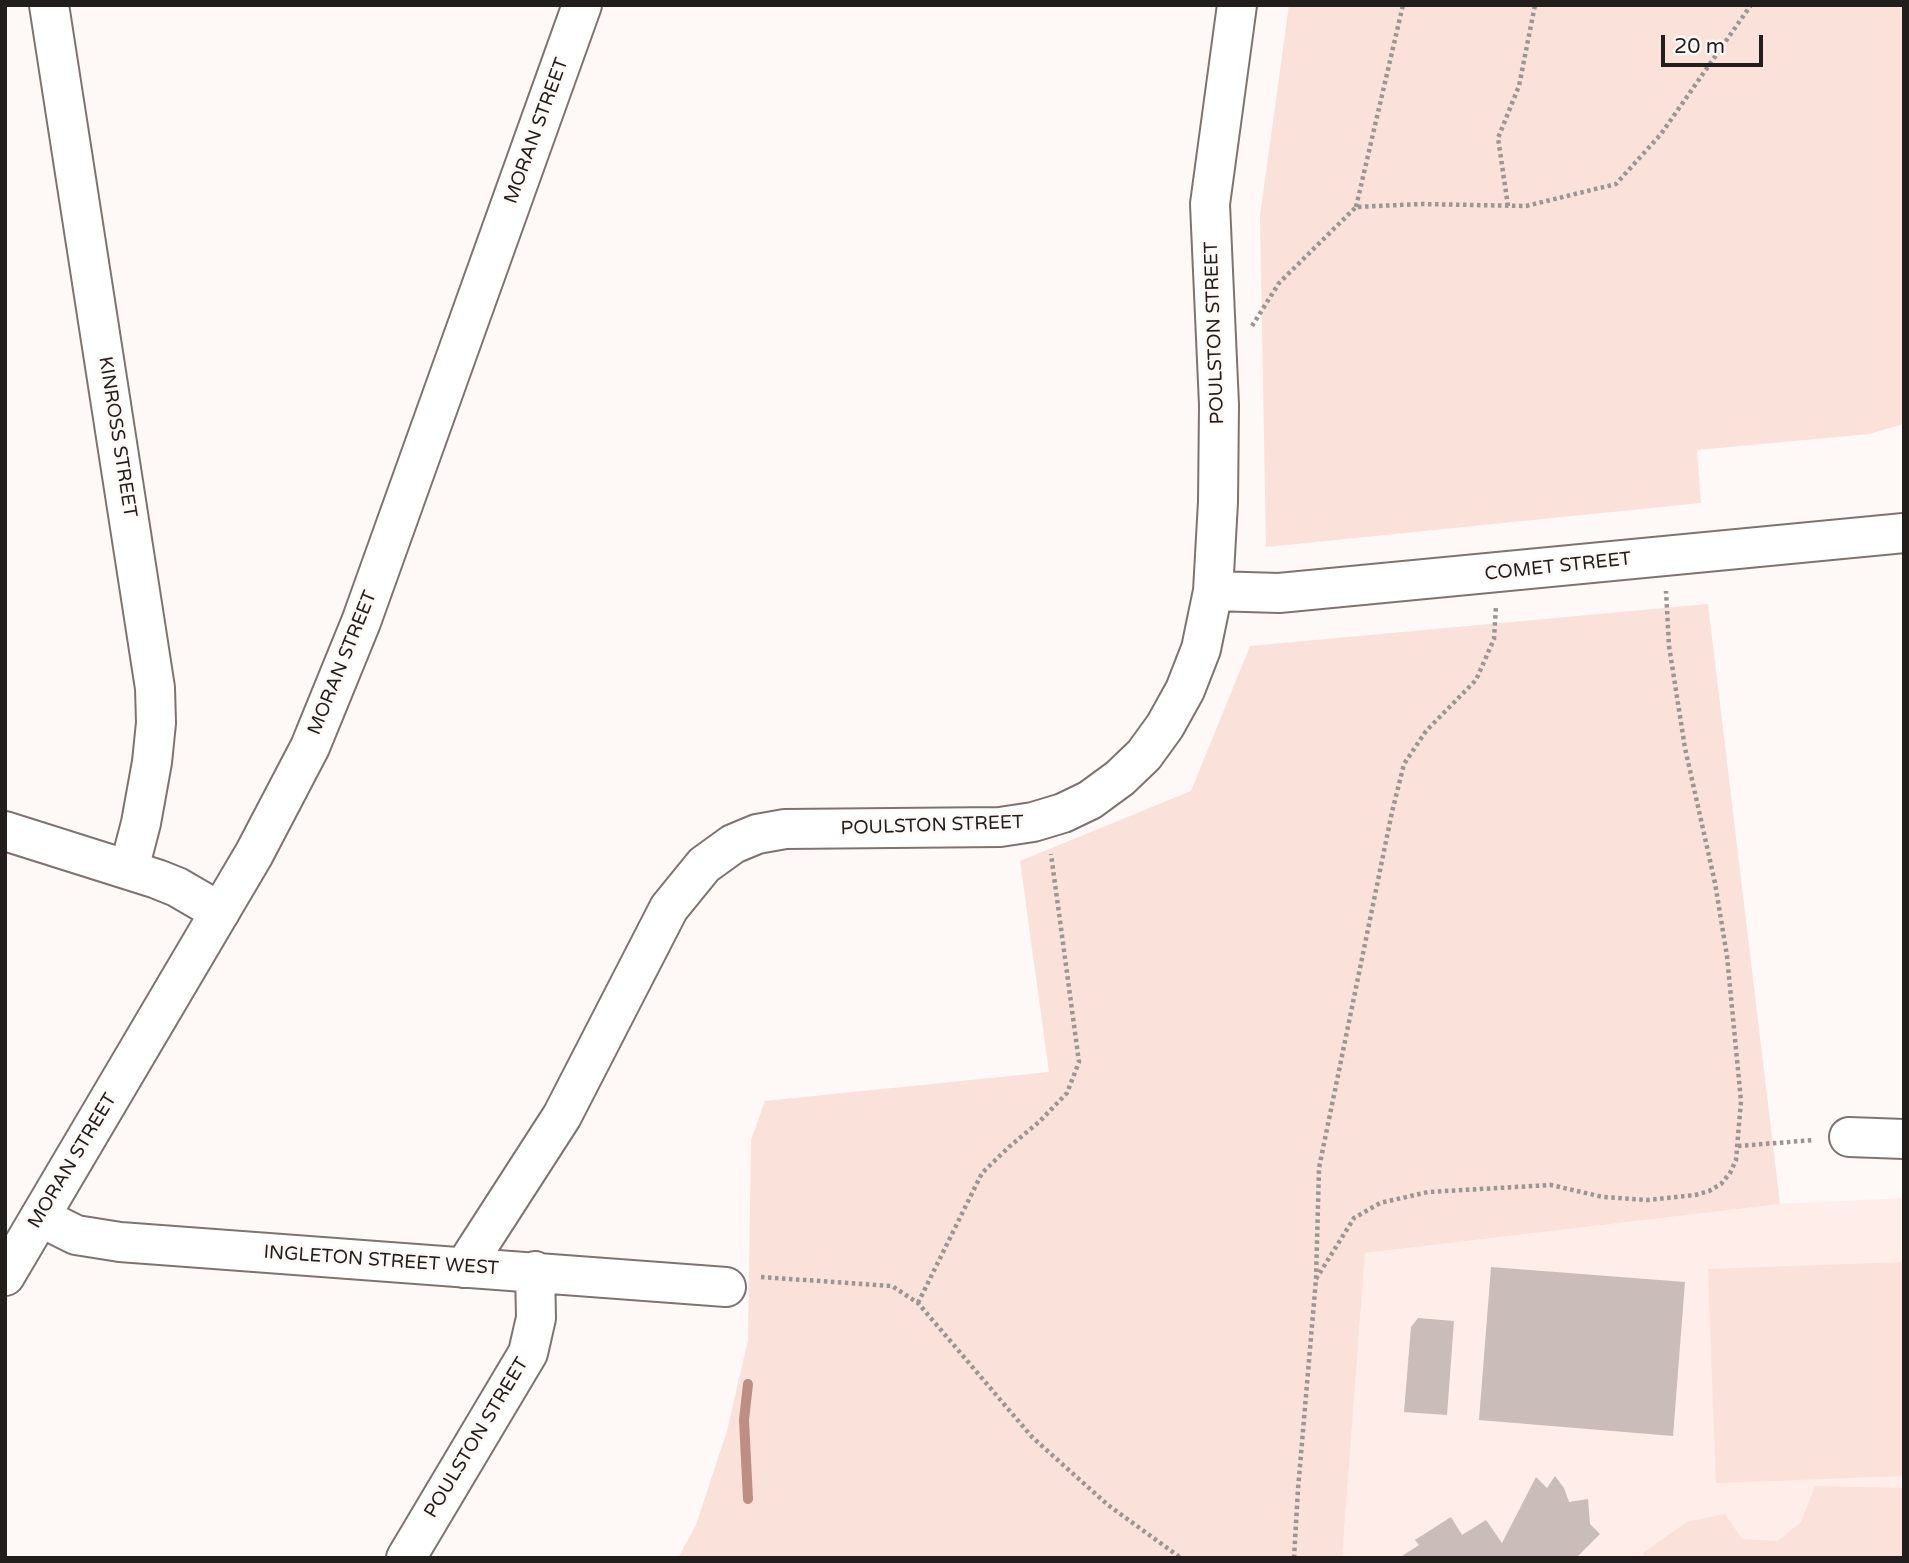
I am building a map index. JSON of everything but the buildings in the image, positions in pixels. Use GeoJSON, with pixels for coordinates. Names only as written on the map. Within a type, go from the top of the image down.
{"type":"FeatureCollection","features":[{"type":"Feature","properties":{"kind":"street","name":"KINROSS STREET"},"geometry":{"type":"LineString","coordinates":[[49,5],[155,688],[156,723],[152,762],[129,869]]}},
{"type":"Feature","properties":{"kind":"street","name":"MORAN STREET"},"geometry":{"type":"LineString","coordinates":[[5,1276],[220,912],[310,747],[336,686],[582,5]]}},
{"type":"Feature","properties":{"kind":"street","name":"POULSTON STREET"},"geometry":{"type":"LineString","coordinates":[[464,1268],[562,1116],[669,908],[704,865],[733,844],[757,834],[785,829],[1000,827],[1046,818],[1090,800],[1120,778],[1144,755],[1165,726],[1185,690],[1201,649],[1213,591],[1218,502],[1219,405],[1210,204],[1237,5]]}},
{"type":"Feature","properties":{"kind":"street","name":"COMET STREET"},"geometry":{"type":"LineString","coordinates":[[1213,591],[1279,593],[1904,533]]}},
{"type":"Feature","properties":{"kind":"street"},"geometry":{"type":"LineString","coordinates":[[5,831],[129,869],[177,887],[220,912]]}},
{"type":"Feature","properties":{"kind":"street"},"geometry":{"type":"LineString","coordinates":[[1849,1137],[1904,1139]]}},
{"type":"Feature","properties":{"kind":"street","name":"INGLETON STREET WEST"},"geometry":{"type":"LineString","coordinates":[[40,1217],[76,1235],[120,1242],[726,1287]]}},
{"type":"Feature","properties":{"kind":"street","name":"POULSTON STREET"},"geometry":{"type":"LineString","coordinates":[[406,1558],[528,1353],[537,1318],[536,1271]]}},
{"type":"Feature","properties":{"kind":"path"},"geometry":{"type":"LineString","coordinates":[[1251,327],[1279,283],[1356,207],[1403,5]]}},
{"type":"Feature","properties":{"kind":"path"},"geometry":{"type":"LineString","coordinates":[[1508,206],[1498,138],[1519,86],[1535,5]]}},
{"type":"Feature","properties":{"kind":"path"},"geometry":{"type":"LineString","coordinates":[[1356,207],[1421,204],[1526,206],[1616,184],[1661,134],[1751,5]]}},
{"type":"Feature","properties":{"kind":"path"},"geometry":{"type":"LineString","coordinates":[[1316,1279],[1354,1218],[1380,1203],[1428,1192],[1551,1185],[1604,1197],[1648,1200],[1695,1195],[1709,1191],[1726,1179],[1736,1160],[1741,1101],[1727,956],[1715,883],[1685,748],[1669,646],[1664,555]]}},
{"type":"Feature","properties":{"kind":"path"},"geometry":{"type":"LineString","coordinates":[[1294,1558],[1316,1279],[1319,1168],[1404,764],[1426,731],[1476,680],[1487,659],[1494,639],[1496,606],[1493,574]]}},
{"type":"Feature","properties":{"kind":"path"},"geometry":{"type":"LineString","coordinates":[[918,1303],[982,1173],[1067,1093],[1079,1062],[1046,818]]}},
{"type":"Feature","properties":{"kind":"path"},"geometry":{"type":"LineString","coordinates":[[1738,1146],[1849,1137]]}},
{"type":"Feature","properties":{"kind":"path"},"geometry":{"type":"LineString","coordinates":[[726,1287],[747,1276],[892,1286],[918,1303],[1032,1437],[1108,1505],[1181,1558]]}},
{"type":"Feature","properties":{"kind":"shaded area"},"geometry":{"type":"Polygon","coordinates":[[[1289,5],[1904,5],[1904,424],[1869,434],[1697,450],[1701,503],[1266,547],[1260,216],[1289,5]]]}},
{"type":"Feature","properties":{"kind":"shaded area"},"geometry":{"type":"Polygon","coordinates":[[[1708,604],[1780,1204],[1365,1253],[1342,1558],[678,1558],[696,1525],[727,1431],[748,1340],[751,1140],[765,1101],[1049,1072],[1020,861],[1191,791],[1250,646],[1708,604]]]}},
{"type":"Feature","properties":{"kind":"shaded area"},"geometry":{"type":"Polygon","coordinates":[[[1904,1198],[1904,1558],[1342,1558],[1365,1253],[1780,1204],[1904,1198]]]}},
{"type":"Feature","properties":{"kind":"shaded area"},"geometry":{"type":"Polygon","coordinates":[[[1904,1262],[1904,1476],[1716,1483],[1708,1269],[1904,1262]]]}},
{"type":"Feature","properties":{"kind":"shaded area"},"geometry":{"type":"Polygon","coordinates":[[[1815,1486],[1904,1488],[1904,1558],[1642,1558],[1644,1552],[1687,1522],[1725,1514],[1742,1539],[1778,1541],[1801,1522],[1815,1486]]]}},
{"type":"Feature","properties":{"kind":"waterway"},"geometry":{"type":"LineString","coordinates":[[748,1384],[744,1420],[748,1499]]}}]}
